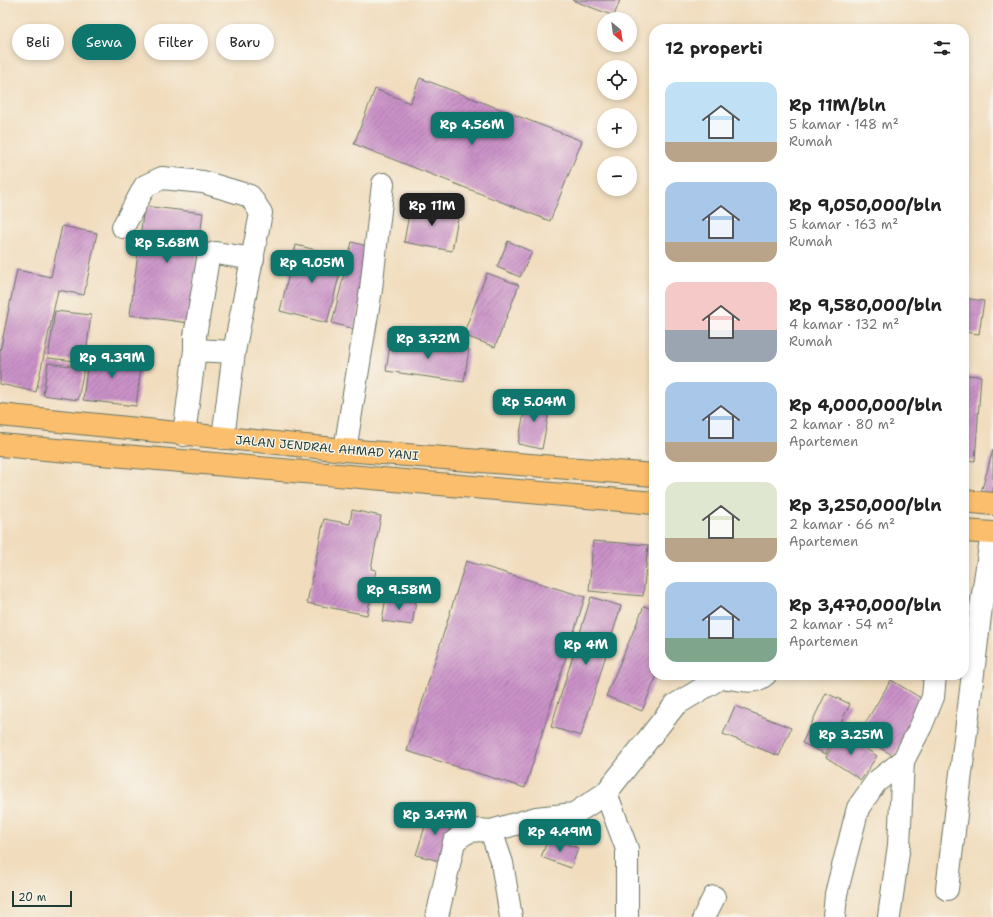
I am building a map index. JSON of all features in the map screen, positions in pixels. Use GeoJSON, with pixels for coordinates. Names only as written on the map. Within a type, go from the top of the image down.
{"type":"FeatureCollection","features":[{"type":"Feature","properties":{"kind":"highway","name":"JALAN JENDRAL AHMAD YANI"},"geometry":{"type":"LineString","coordinates":[[0,415],[184,435],[345,450],[649,475]]}},
{"type":"Feature","properties":{"kind":"highway"},"geometry":{"type":"LineString","coordinates":[[0,444],[649,503]]}},
{"type":"Feature","properties":{"kind":"highway"},"geometry":{"type":"LineString","coordinates":[[969,502],[993,504]]}},
{"type":"Feature","properties":{"kind":"highway"},"geometry":{"type":"LineString","coordinates":[[969,531],[993,533]]}},
{"type":"Feature","properties":{"kind":"lane"},"geometry":{"type":"LineString","coordinates":[[123,227],[146,186],[162,178],[203,182],[250,196],[261,213],[234,352],[223,438]]}},
{"type":"Feature","properties":{"kind":"lane"},"geometry":{"type":"LineString","coordinates":[[345,450],[370,289],[383,184]]}},
{"type":"Feature","properties":{"kind":"lane"},"geometry":{"type":"LineString","coordinates":[[184,435],[195,350],[195,336],[208,259],[212,254],[216,253],[253,259]]}},
{"type":"Feature","properties":{"kind":"lane"},"geometry":{"type":"LineString","coordinates":[[195,350],[234,352]]}},
{"type":"Feature","properties":{"kind":"lane"},"geometry":{"type":"LineString","coordinates":[[947,889],[979,607],[993,533]]}},
{"type":"Feature","properties":{"kind":"lane"},"geometry":{"type":"LineString","coordinates":[[437,917],[454,842],[463,834],[475,830],[491,831],[536,818],[574,814],[606,793],[675,705],[717,680]]}},
{"type":"Feature","properties":{"kind":"lane"},"geometry":{"type":"LineString","coordinates":[[741,680],[750,682],[756,680]]}},
{"type":"Feature","properties":{"kind":"lane"},"geometry":{"type":"LineString","coordinates":[[889,917],[899,845],[903,761],[921,726],[932,697],[934,680]]}},
{"type":"Feature","properties":{"kind":"lane"},"geometry":{"type":"LineString","coordinates":[[834,917],[836,894],[858,808],[876,782],[903,761]]}},
{"type":"Feature","properties":{"kind":"lane"},"geometry":{"type":"LineString","coordinates":[[606,793],[627,850],[627,917]]}},
{"type":"Feature","properties":{"kind":"lane"},"geometry":{"type":"LineString","coordinates":[[491,831],[502,863],[511,917]]}},
{"type":"Feature","properties":{"kind":"lane"},"geometry":{"type":"LineString","coordinates":[[704,917],[714,897]]}},
{"type":"Feature","properties":{"kind":"building"},"geometry":{"type":"Polygon","coordinates":[[[572,0],[620,0],[616,12],[604,12],[572,0]]]}},
{"type":"Feature","properties":{"kind":"building"},"geometry":{"type":"Polygon","coordinates":[[[420,78],[582,141],[550,221],[354,144],[375,89],[410,103],[420,78]]]}},
{"type":"Feature","properties":{"kind":"building"},"geometry":{"type":"Polygon","coordinates":[[[411,203],[459,212],[452,251],[404,242],[411,203]]]}},
{"type":"Feature","properties":{"kind":"building"},"geometry":{"type":"Polygon","coordinates":[[[144,206],[203,213],[189,323],[130,315],[144,206]]]}},
{"type":"Feature","properties":{"kind":"building"},"geometry":{"type":"Polygon","coordinates":[[[62,226],[97,233],[84,295],[58,290],[36,392],[0,384],[0,351],[17,270],[51,277],[62,226]]]}},
{"type":"Feature","properties":{"kind":"building"},"geometry":{"type":"Polygon","coordinates":[[[508,241],[532,252],[520,277],[497,267],[508,241]]]}},
{"type":"Feature","properties":{"kind":"building"},"geometry":{"type":"Polygon","coordinates":[[[352,242],[374,248],[354,329],[332,323],[352,242]]]}},
{"type":"Feature","properties":{"kind":"building"},"geometry":{"type":"Polygon","coordinates":[[[296,245],[344,257],[327,323],[280,311],[296,245]]]}},
{"type":"Feature","properties":{"kind":"building"},"geometry":{"type":"Polygon","coordinates":[[[487,273],[519,285],[495,347],[463,335],[487,273]]]}},
{"type":"Feature","properties":{"kind":"building"},"geometry":{"type":"Polygon","coordinates":[[[969,299],[984,301],[979,334],[969,333],[969,299]]]}},
{"type":"Feature","properties":{"kind":"building"},"geometry":{"type":"Polygon","coordinates":[[[55,311],[91,315],[85,362],[48,358],[55,311]]]}},
{"type":"Feature","properties":{"kind":"building"},"geometry":{"type":"Polygon","coordinates":[[[391,338],[469,349],[464,382],[386,371],[391,338]]]}},
{"type":"Feature","properties":{"kind":"building"},"geometry":{"type":"Polygon","coordinates":[[[89,352],[142,359],[136,406],[83,400],[89,352]]]}},
{"type":"Feature","properties":{"kind":"building"},"geometry":{"type":"Polygon","coordinates":[[[48,363],[84,368],[78,400],[43,395],[48,363]]]}},
{"type":"Feature","properties":{"kind":"building"},"geometry":{"type":"Polygon","coordinates":[[[969,375],[981,376],[975,461],[969,460],[969,375]]]}},
{"type":"Feature","properties":{"kind":"building"},"geometry":{"type":"Polygon","coordinates":[[[527,397],[551,402],[542,449],[518,444],[527,397]]]}},
{"type":"Feature","properties":{"kind":"building"},"geometry":{"type":"Polygon","coordinates":[[[993,450],[993,495],[981,492],[993,450]]]}},
{"type":"Feature","properties":{"kind":"building"},"geometry":{"type":"Polygon","coordinates":[[[352,510],[381,516],[371,569],[376,570],[367,615],[307,603],[324,519],[350,524],[352,510]]]}},
{"type":"Feature","properties":{"kind":"building"},"geometry":{"type":"Polygon","coordinates":[[[593,541],[648,545],[643,596],[589,591],[593,541]]]}},
{"type":"Feature","properties":{"kind":"building"},"geometry":{"type":"Polygon","coordinates":[[[466,561],[585,597],[525,788],[407,751],[466,561]]]}},
{"type":"Feature","properties":{"kind":"building"},"geometry":{"type":"Polygon","coordinates":[[[386,597],[416,602],[412,625],[382,621],[386,597]]]}},
{"type":"Feature","properties":{"kind":"building"},"geometry":{"type":"Polygon","coordinates":[[[591,597],[621,606],[581,736],[551,727],[591,597]]]}},
{"type":"Feature","properties":{"kind":"building"},"geometry":{"type":"Polygon","coordinates":[[[644,606],[649,608],[649,680],[655,680],[642,711],[606,696],[644,606]]]}},
{"type":"Feature","properties":{"kind":"building"},"geometry":{"type":"Polygon","coordinates":[[[891,680],[926,701],[894,756],[858,735],[891,680]]]}},
{"type":"Feature","properties":{"kind":"building"},"geometry":{"type":"Polygon","coordinates":[[[826,693],[850,704],[826,754],[802,743],[826,693]]]}},
{"type":"Feature","properties":{"kind":"building"},"geometry":{"type":"Polygon","coordinates":[[[735,706],[791,728],[779,756],[723,734],[735,706]]]}},
{"type":"Feature","properties":{"kind":"building"},"geometry":{"type":"Polygon","coordinates":[[[841,733],[877,756],[861,780],[826,757],[841,733]]]}},
{"type":"Feature","properties":{"kind":"building"},"geometry":{"type":"Polygon","coordinates":[[[430,811],[453,818],[440,861],[416,855],[430,811]]]}},
{"type":"Feature","properties":{"kind":"building"},"geometry":{"type":"Polygon","coordinates":[[[549,837],[578,848],[571,868],[541,857],[549,837]]]}}]}
